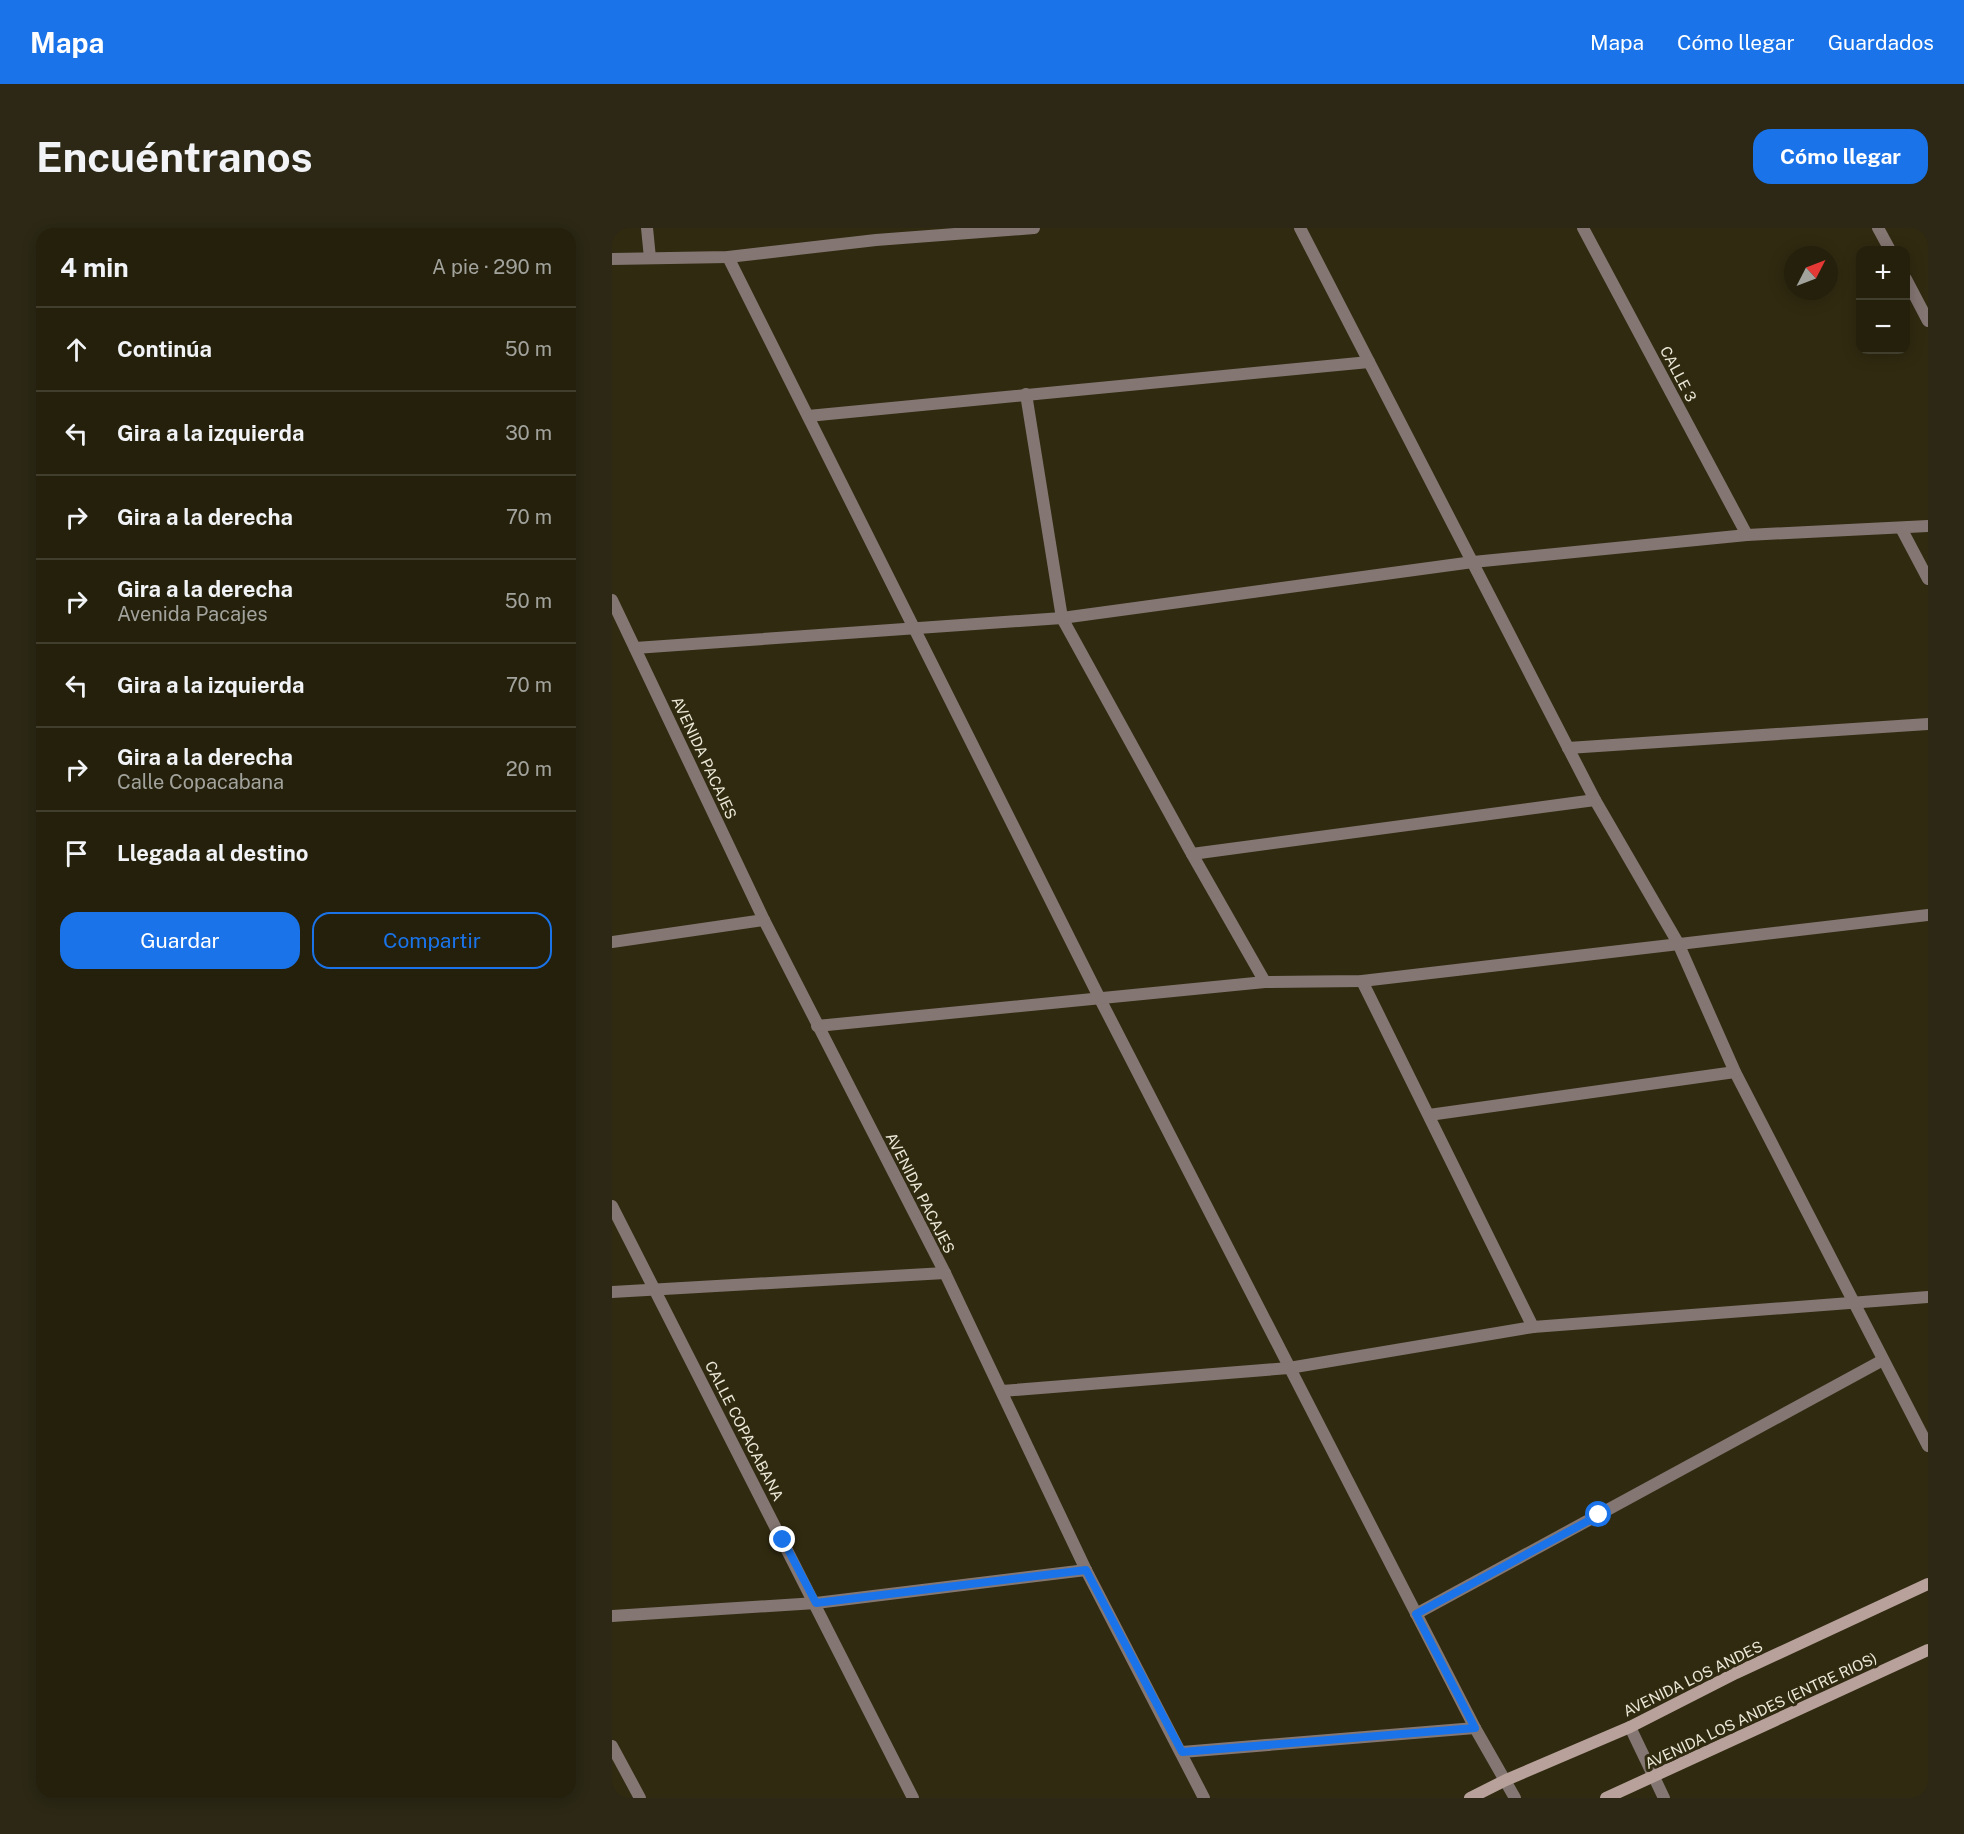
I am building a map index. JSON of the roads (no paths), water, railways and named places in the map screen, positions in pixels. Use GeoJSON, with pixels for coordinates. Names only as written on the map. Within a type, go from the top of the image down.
{"type":"FeatureCollection","features":[{"type":"Feature","properties":{"kind":"street"},"geometry":{"type":"LineString","coordinates":[[647,228],[650,258]]}},
{"type":"Feature","properties":{"kind":"street"},"geometry":{"type":"LineString","coordinates":[[612,259],[728,257],[875,234],[1034,228]]}},
{"type":"Feature","properties":{"kind":"street"},"geometry":{"type":"LineString","coordinates":[[1300,228],[1595,800],[1678,943],[1735,1071],[1928,1446]]}},
{"type":"Feature","properties":{"kind":"street","name":"CALLE 3"},"geometry":{"type":"LineString","coordinates":[[1583,228],[1747,535]]}},
{"type":"Feature","properties":{"kind":"street"},"geometry":{"type":"LineString","coordinates":[[1878,228],[1888,246]]}},
{"type":"Feature","properties":{"kind":"street"},"geometry":{"type":"LineString","coordinates":[[728,257],[1100,999],[1475,1728],[1515,1798]]}},
{"type":"Feature","properties":{"kind":"street"},"geometry":{"type":"LineString","coordinates":[[1910,288],[1928,321]]}},
{"type":"Feature","properties":{"kind":"street"},"geometry":{"type":"LineString","coordinates":[[808,416],[1369,362]]}},
{"type":"Feature","properties":{"kind":"street"},"geometry":{"type":"LineString","coordinates":[[1026,394],[1062,618],[1265,982]]}},
{"type":"Feature","properties":{"kind":"street"},"geometry":{"type":"LineString","coordinates":[[635,648],[1062,618],[1473,562],[1747,535],[1928,526]]}},
{"type":"Feature","properties":{"kind":"street"},"geometry":{"type":"LineString","coordinates":[[1901,528],[1928,579]]}},
{"type":"Feature","properties":{"kind":"street","name":"AVENIDA PACAJES"},"geometry":{"type":"LineString","coordinates":[[612,600],[764,920],[945,1274],[1086,1570],[1204,1798]]}},
{"type":"Feature","properties":{"kind":"street"},"geometry":{"type":"LineString","coordinates":[[1568,748],[1928,724]]}},
{"type":"Feature","properties":{"kind":"street"},"geometry":{"type":"LineString","coordinates":[[1192,854],[1595,800]]}},
{"type":"Feature","properties":{"kind":"street"},"geometry":{"type":"LineString","coordinates":[[818,1026],[1265,982],[1362,981],[1928,915]]}},
{"type":"Feature","properties":{"kind":"street"},"geometry":{"type":"LineString","coordinates":[[612,942],[764,920]]}},
{"type":"Feature","properties":{"kind":"street"},"geometry":{"type":"LineString","coordinates":[[1362,981],[1533,1327]]}},
{"type":"Feature","properties":{"kind":"street"},"geometry":{"type":"LineString","coordinates":[[1429,1115],[1735,1071]]}},
{"type":"Feature","properties":{"kind":"street","name":"CALLE COPACABANA"},"geometry":{"type":"LineString","coordinates":[[612,1206],[816,1603],[913,1798]]}},
{"type":"Feature","properties":{"kind":"street"},"geometry":{"type":"LineString","coordinates":[[612,1292],[945,1274]]}},
{"type":"Feature","properties":{"kind":"street"},"geometry":{"type":"LineString","coordinates":[[1002,1391],[1289,1368],[1533,1327],[1928,1297]]}},
{"type":"Feature","properties":{"kind":"street"},"geometry":{"type":"LineString","coordinates":[[1416,1614],[1884,1359]]}},
{"type":"Feature","properties":{"kind":"street"},"geometry":{"type":"LineString","coordinates":[[612,1616],[816,1603],[1086,1570]]}},
{"type":"Feature","properties":{"kind":"street","name":"AVENIDA LOS ANDES"},"geometry":{"type":"LineString","coordinates":[[1470,1798],[1506,1780],[1630,1727],[1736,1673],[1928,1584]]}},
{"type":"Feature","properties":{"kind":"street","name":"AVENIDA LOS ANDES (ENTRE RIOS)"},"geometry":{"type":"LineString","coordinates":[[1606,1798],[1928,1650]]}},
{"type":"Feature","properties":{"kind":"street"},"geometry":{"type":"LineString","coordinates":[[1630,1727],[1664,1798]]}},
{"type":"Feature","properties":{"kind":"street"},"geometry":{"type":"LineString","coordinates":[[1182,1752],[1475,1728]]}},
{"type":"Feature","properties":{"kind":"street"},"geometry":{"type":"LineString","coordinates":[[612,1746],[640,1798]]}}]}
